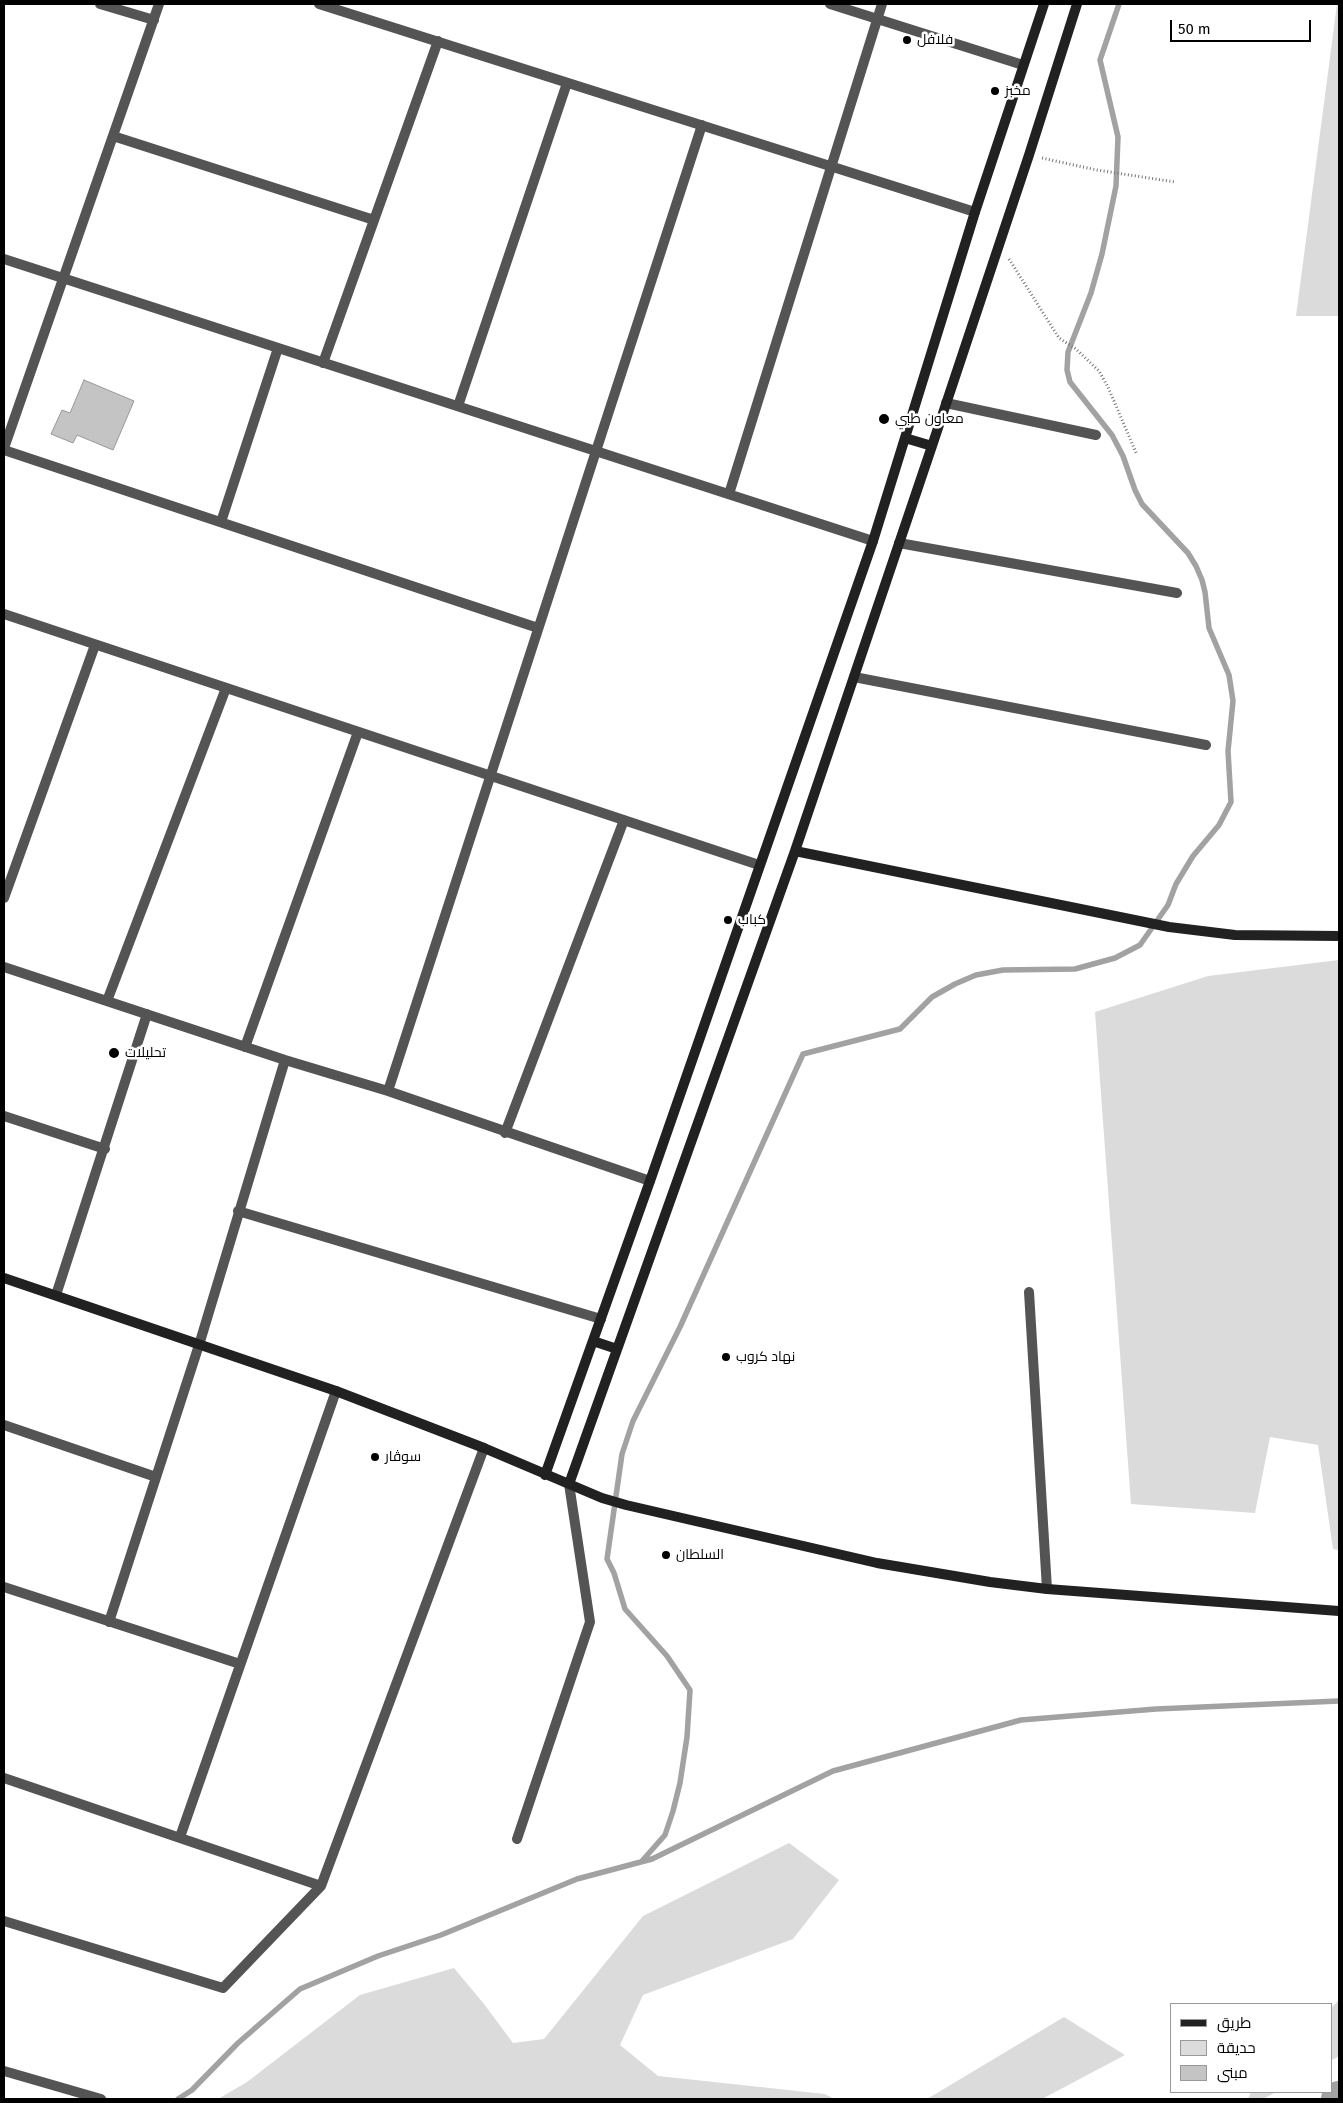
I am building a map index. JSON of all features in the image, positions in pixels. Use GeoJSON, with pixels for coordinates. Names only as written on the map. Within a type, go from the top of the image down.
{"type":"FeatureCollection","features":[{"type":"Feature","properties":{"kind":"main road"},"geometry":{"type":"LineString","coordinates":[[545,1475],[650,1181],[873,541],[975,212],[1044,4]]}},
{"type":"Feature","properties":{"kind":"main road"},"geometry":{"type":"LineString","coordinates":[[569,1484],[795,851],[900,543],[1029,155],[1077,4]]}},
{"type":"Feature","properties":{"kind":"main road"},"geometry":{"type":"LineString","coordinates":[[905,438],[932,446]]}},
{"type":"Feature","properties":{"kind":"main road"},"geometry":{"type":"LineString","coordinates":[[795,851],[1169,927],[1236,935],[1339,936]]}},
{"type":"Feature","properties":{"kind":"main road"},"geometry":{"type":"LineString","coordinates":[[4,1278],[336,1391],[484,1448],[602,1498],[626,1505],[876,1563],[990,1582],[1047,1589],[1339,1611]]}},
{"type":"Feature","properties":{"kind":"main road"},"geometry":{"type":"LineString","coordinates":[[593,1341],[617,1349]]}},
{"type":"Feature","properties":{"kind":"street"},"geometry":{"type":"LineString","coordinates":[[100,4],[154,20]]}},
{"type":"Feature","properties":{"kind":"street"},"geometry":{"type":"LineString","coordinates":[[159,4],[4,449],[538,628]]}},
{"type":"Feature","properties":{"kind":"street"},"geometry":{"type":"LineString","coordinates":[[320,4],[975,212]]}},
{"type":"Feature","properties":{"kind":"street"},"geometry":{"type":"LineString","coordinates":[[830,4],[1023,66]]}},
{"type":"Feature","properties":{"kind":"street"},"geometry":{"type":"LineString","coordinates":[[730,494],[830,166],[882,4]]}},
{"type":"Feature","properties":{"kind":"street"},"geometry":{"type":"LineString","coordinates":[[323,363],[438,41]]}},
{"type":"Feature","properties":{"kind":"street"},"geometry":{"type":"LineString","coordinates":[[458,406],[567,82]]}},
{"type":"Feature","properties":{"kind":"street"},"geometry":{"type":"LineString","coordinates":[[388,1092],[702,125]]}},
{"type":"Feature","properties":{"kind":"street"},"geometry":{"type":"LineString","coordinates":[[113,136],[374,220]]}},
{"type":"Feature","properties":{"kind":"street"},"geometry":{"type":"LineString","coordinates":[[4,259],[873,541]]}},
{"type":"Feature","properties":{"kind":"street"},"geometry":{"type":"LineString","coordinates":[[221,522],[278,348]]}},
{"type":"Feature","properties":{"kind":"street"},"geometry":{"type":"LineString","coordinates":[[946,403],[1096,435]]}},
{"type":"Feature","properties":{"kind":"street"},"geometry":{"type":"LineString","coordinates":[[900,543],[1178,593]]}},
{"type":"Feature","properties":{"kind":"street"},"geometry":{"type":"LineString","coordinates":[[4,614],[760,866]]}},
{"type":"Feature","properties":{"kind":"street"},"geometry":{"type":"LineString","coordinates":[[4,898],[95,645]]}},
{"type":"Feature","properties":{"kind":"street"},"geometry":{"type":"LineString","coordinates":[[854,677],[1206,745]]}},
{"type":"Feature","properties":{"kind":"street"},"geometry":{"type":"LineString","coordinates":[[107,1001],[226,688]]}},
{"type":"Feature","properties":{"kind":"street"},"geometry":{"type":"LineString","coordinates":[[245,1046],[358,732]]}},
{"type":"Feature","properties":{"kind":"street"},"geometry":{"type":"LineString","coordinates":[[505,1133],[624,820]]}},
{"type":"Feature","properties":{"kind":"street"},"geometry":{"type":"LineString","coordinates":[[4,967],[388,1092],[650,1181]]}},
{"type":"Feature","properties":{"kind":"street"},"geometry":{"type":"LineString","coordinates":[[56,1295],[69,1250],[105,1149],[147,1014]]}},
{"type":"Feature","properties":{"kind":"street"},"geometry":{"type":"LineString","coordinates":[[109,1622],[198,1345],[285,1060]]}},
{"type":"Feature","properties":{"kind":"street"},"geometry":{"type":"LineString","coordinates":[[4,1116],[105,1149]]}},
{"type":"Feature","properties":{"kind":"street"},"geometry":{"type":"LineString","coordinates":[[238,1211],[601,1319]]}},
{"type":"Feature","properties":{"kind":"street"},"geometry":{"type":"LineString","coordinates":[[1029,1292],[1047,1589]]}},
{"type":"Feature","properties":{"kind":"street"},"geometry":{"type":"LineString","coordinates":[[180,1838],[336,1391]]}},
{"type":"Feature","properties":{"kind":"street"},"geometry":{"type":"LineString","coordinates":[[4,1425],[156,1477]]}},
{"type":"Feature","properties":{"kind":"street"},"geometry":{"type":"LineString","coordinates":[[4,1921],[223,1988],[321,1886],[484,1448]]}},
{"type":"Feature","properties":{"kind":"street"},"geometry":{"type":"LineString","coordinates":[[517,1839],[590,1622],[569,1484]]}},
{"type":"Feature","properties":{"kind":"street"},"geometry":{"type":"LineString","coordinates":[[4,1587],[240,1664]]}},
{"type":"Feature","properties":{"kind":"street"},"geometry":{"type":"LineString","coordinates":[[4,1778],[321,1886]]}},
{"type":"Feature","properties":{"kind":"street"},"geometry":{"type":"LineString","coordinates":[[4,2071],[101,2099]]}},
{"type":"Feature","properties":{"kind":"path"},"geometry":{"type":"LineString","coordinates":[[1029,155],[1097,170],[1136,174],[1174,182]]}},
{"type":"Feature","properties":{"kind":"path"},"geometry":{"type":"LineString","coordinates":[[999,244],[1059,338],[1076,349],[1099,371],[1137,455]]}},
{"type":"Feature","properties":{"kind":"green space"},"geometry":{"type":"Polygon","coordinates":[[[1337,4],[1339,4],[1339,316],[1296,316],[1337,4]]]}},
{"type":"Feature","properties":{"kind":"green space"},"geometry":{"type":"Polygon","coordinates":[[[1339,960],[1339,1550],[1333,1549],[1318,1445],[1270,1437],[1255,1513],[1131,1504],[1095,1012],[1208,976],[1339,960]]]}},
{"type":"Feature","properties":{"kind":"green space"},"geometry":{"type":"Polygon","coordinates":[[[789,1843],[839,1880],[793,1939],[643,1995],[620,2045],[658,2076],[825,2094],[834,2099],[218,2099],[247,2082],[360,1995],[454,1968],[513,2043],[544,2039],[643,1916],[789,1843]]]}},
{"type":"Feature","properties":{"kind":"green space"},"geometry":{"type":"Polygon","coordinates":[[[1339,2000],[1339,2056],[1333,2059],[1333,2006],[1339,2000]]]}},
{"type":"Feature","properties":{"kind":"green space"},"geometry":{"type":"Polygon","coordinates":[[[1064,2017],[1125,2055],[1042,2099],[927,2099],[1064,2017]]]}},
{"type":"Feature","properties":{"kind":"green space"},"geometry":{"type":"Polygon","coordinates":[[[1251,2093],[1274,2093],[1263,2099],[1248,2099],[1251,2093]]]}},
{"type":"Feature","properties":{"kind":"building"},"geometry":{"type":"Polygon","coordinates":[[[84,380],[134,401],[113,450],[77,435],[73,443],[51,434],[62,410],[70,413],[84,380]]]}},
{"type":"Feature","properties":{"kind":"waterway"},"geometry":{"type":"LineString","coordinates":[[642,1861],[665,1835],[673,1811],[680,1783],[687,1737],[690,1690],[667,1656],[625,1609],[614,1573],[607,1559],[622,1454],[633,1421],[680,1327],[803,1054],[900,1029],[932,997],[976,975],[1003,970],[1075,969],[1115,958],[1140,945],[1168,905],[1176,884],[1193,856],[1219,825],[1231,802],[1228,751],[1233,701],[1229,675],[1209,628],[1202,580],[1188,553],[1142,504],[1123,456],[1112,435],[1070,382],[1067,370],[1068,352],[1091,293],[1102,254],[1116,186],[1118,137],[1100,60],[1119,4]]}},
{"type":"Feature","properties":{"kind":"waterway"},"geometry":{"type":"LineString","coordinates":[[178,2099],[192,2090],[238,2043],[300,1989],[378,1956],[441,1935],[577,1879],[652,1859],[833,1771],[1021,1720],[1156,1709],[1339,1701]]}},
{"type":"Feature","properties":{"kind":"place","name":"فلافل"},"geometry":{"type":"Point","coordinates":[907,40]}},
{"type":"Feature","properties":{"kind":"place","name":"مخبز"},"geometry":{"type":"Point","coordinates":[995,91]}},
{"type":"Feature","properties":{"kind":"place","name":"معاون طبي"},"geometry":{"type":"Point","coordinates":[884,419]}},
{"type":"Feature","properties":{"kind":"place","name":"كباب"},"geometry":{"type":"Point","coordinates":[728,920]}},
{"type":"Feature","properties":{"kind":"place","name":"تحلیلات"},"geometry":{"type":"Point","coordinates":[114,1053]}},
{"type":"Feature","properties":{"kind":"place","name":"نهاد كروب"},"geometry":{"type":"Point","coordinates":[726,1357]}},
{"type":"Feature","properties":{"kind":"place","name":"سوڤار"},"geometry":{"type":"Point","coordinates":[375,1457]}},
{"type":"Feature","properties":{"kind":"place","name":"السلطان"},"geometry":{"type":"Point","coordinates":[666,1555]}}]}
